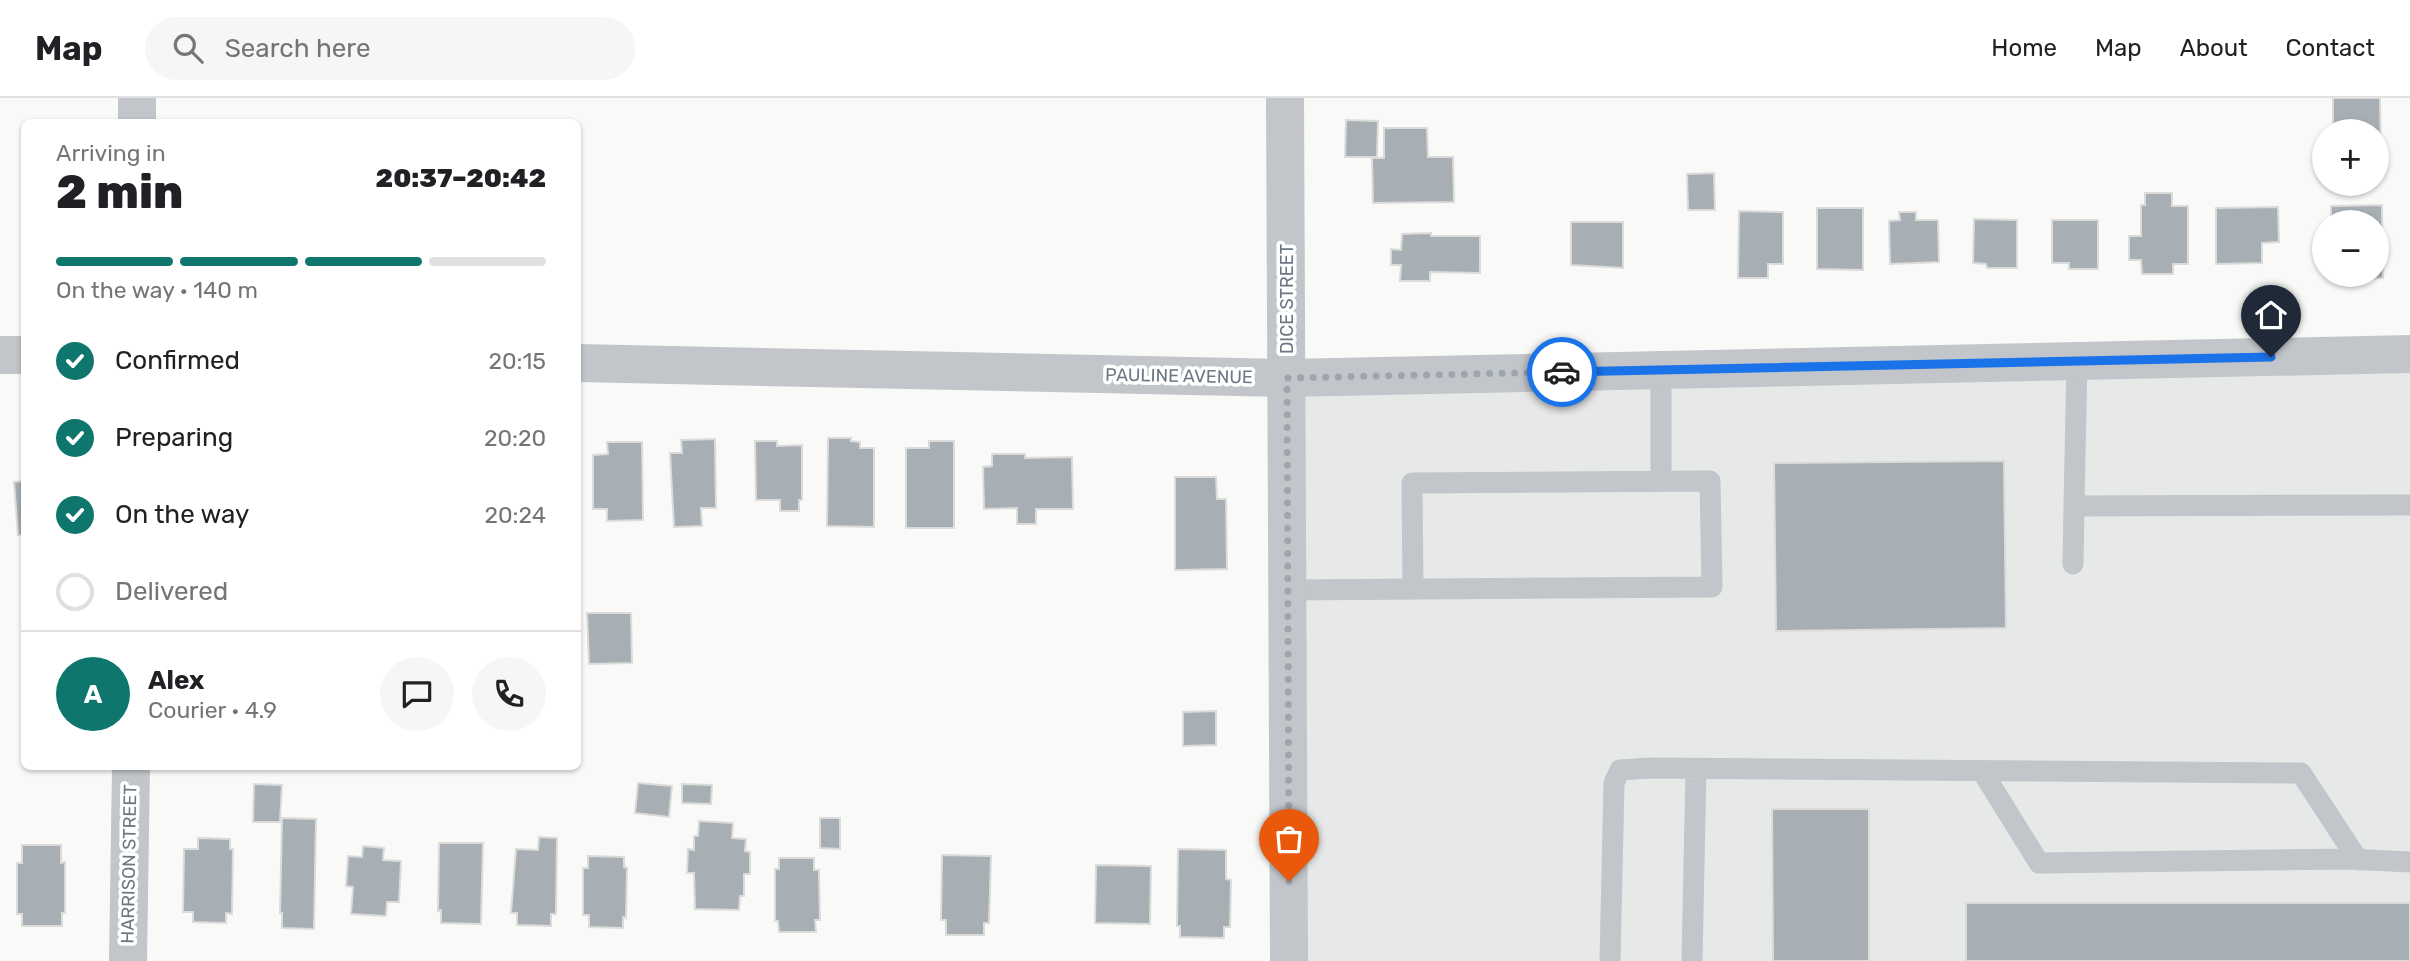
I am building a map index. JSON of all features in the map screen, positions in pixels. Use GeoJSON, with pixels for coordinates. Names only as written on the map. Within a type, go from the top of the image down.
{"type":"FeatureCollection","features":[{"type":"Feature","properties":{"kind":"street"},"geometry":{"type":"LineString","coordinates":[[137,98],[137,119]]}},
{"type":"Feature","properties":{"kind":"street","name":"DICE STREET"},"geometry":{"type":"LineString","coordinates":[[1286,98],[1289,961]]}},
{"type":"Feature","properties":{"kind":"street","name":"PAULINE AVENUE"},"geometry":{"type":"LineString","coordinates":[[581,363],[1287,378],[2410,354]]}},
{"type":"Feature","properties":{"kind":"street"},"geometry":{"type":"LineString","coordinates":[[0,355],[21,355]]}},
{"type":"Feature","properties":{"kind":"street","name":"HARRISON STREET"},"geometry":{"type":"LineString","coordinates":[[128,961],[131,770]]}},
{"type":"Feature","properties":{"kind":"lane"},"geometry":{"type":"LineString","coordinates":[[2073,564],[2077,361]]}},
{"type":"Feature","properties":{"kind":"lane"},"geometry":{"type":"LineString","coordinates":[[1661,370],[1661,481]]}},
{"type":"Feature","properties":{"kind":"lane"},"geometry":{"type":"LineString","coordinates":[[1288,590],[1712,587],[1710,481],[1412,483],[1413,588]]}},
{"type":"Feature","properties":{"kind":"lane"},"geometry":{"type":"LineString","coordinates":[[2074,506],[2410,505]]}},
{"type":"Feature","properties":{"kind":"lane"},"geometry":{"type":"LineString","coordinates":[[1692,961],[1696,769]]}},
{"type":"Feature","properties":{"kind":"lane"},"geometry":{"type":"LineString","coordinates":[[1611,961],[1614,783],[1620,770],[2301,773],[2358,860]]}},
{"type":"Feature","properties":{"kind":"lane"},"geometry":{"type":"LineString","coordinates":[[1982,771],[2039,863],[2358,860],[2410,862]]}},
{"type":"Feature","properties":{"kind":"shaded area"},"geometry":{"type":"Polygon","coordinates":[[[2410,354],[2410,961],[1274,961],[1287,378],[2410,354]]]}},
{"type":"Feature","properties":{"kind":"building"},"geometry":{"type":"Polygon","coordinates":[[[2333,98],[2380,98],[2380,119],[2333,119],[2333,98]]]}},
{"type":"Feature","properties":{"kind":"building"},"geometry":{"type":"Polygon","coordinates":[[[1346,120],[1378,121],[1377,157],[1345,157],[1346,120]]]}},
{"type":"Feature","properties":{"kind":"building"},"geometry":{"type":"Polygon","coordinates":[[[1384,128],[1427,128],[1428,157],[1453,157],[1454,202],[1373,203],[1372,158],[1384,158],[1384,128]]]}},
{"type":"Feature","properties":{"kind":"building"},"geometry":{"type":"Polygon","coordinates":[[[1714,173],[1715,210],[1688,210],[1687,174],[1714,173]]]}},
{"type":"Feature","properties":{"kind":"building"},"geometry":{"type":"Polygon","coordinates":[[[2145,193],[2172,193],[2172,206],[2188,206],[2188,264],[2173,264],[2173,274],[2142,274],[2141,260],[2129,260],[2129,236],[2141,236],[2141,205],[2145,205],[2145,193]]]}},
{"type":"Feature","properties":{"kind":"building"},"geometry":{"type":"Polygon","coordinates":[[[2382,205],[2382,210],[2331,210],[2331,206],[2382,205]]]}},
{"type":"Feature","properties":{"kind":"building"},"geometry":{"type":"Polygon","coordinates":[[[2278,207],[2279,242],[2262,243],[2262,263],[2216,264],[2216,208],[2278,207]]]}},
{"type":"Feature","properties":{"kind":"building"},"geometry":{"type":"Polygon","coordinates":[[[1817,208],[1863,208],[1863,270],[1817,269],[1817,208]]]}},
{"type":"Feature","properties":{"kind":"building"},"geometry":{"type":"Polygon","coordinates":[[[1739,211],[1783,212],[1783,264],[1768,264],[1768,278],[1738,278],[1739,211]]]}},
{"type":"Feature","properties":{"kind":"building"},"geometry":{"type":"Polygon","coordinates":[[[1899,212],[1916,212],[1916,220],[1938,220],[1939,262],[1890,264],[1889,221],[1900,220],[1899,212]]]}},
{"type":"Feature","properties":{"kind":"building"},"geometry":{"type":"Polygon","coordinates":[[[1974,219],[2017,220],[2017,268],[1987,268],[1986,264],[1973,263],[1974,219]]]}},
{"type":"Feature","properties":{"kind":"building"},"geometry":{"type":"Polygon","coordinates":[[[2052,220],[2098,220],[2098,269],[2069,269],[2069,263],[2052,263],[2052,220]]]}},
{"type":"Feature","properties":{"kind":"building"},"geometry":{"type":"Polygon","coordinates":[[[1571,222],[1623,222],[1623,268],[1571,265],[1571,222]]]}},
{"type":"Feature","properties":{"kind":"building"},"geometry":{"type":"Polygon","coordinates":[[[1431,233],[1431,236],[1480,236],[1480,273],[1430,272],[1430,281],[1400,281],[1401,265],[1391,265],[1391,249],[1401,250],[1402,234],[1431,233]]]}},
{"type":"Feature","properties":{"kind":"building"},"geometry":{"type":"Polygon","coordinates":[[[828,438],[851,438],[851,441],[860,442],[860,448],[874,448],[874,527],[827,526],[828,438]]]}},
{"type":"Feature","properties":{"kind":"building"},"geometry":{"type":"Polygon","coordinates":[[[715,439],[716,508],[701,508],[702,526],[674,527],[670,453],[682,453],[681,440],[715,439]]]}},
{"type":"Feature","properties":{"kind":"building"},"geometry":{"type":"Polygon","coordinates":[[[755,441],[777,441],[777,446],[802,445],[802,500],[799,500],[799,511],[780,511],[780,500],[756,500],[755,441]]]}},
{"type":"Feature","properties":{"kind":"building"},"geometry":{"type":"Polygon","coordinates":[[[929,441],[954,441],[954,528],[906,528],[906,448],[929,448],[929,441]]]}},
{"type":"Feature","properties":{"kind":"building"},"geometry":{"type":"Polygon","coordinates":[[[607,442],[642,442],[643,520],[607,521],[607,509],[593,509],[593,455],[608,454],[607,442]]]}},
{"type":"Feature","properties":{"kind":"building"},"geometry":{"type":"Polygon","coordinates":[[[992,454],[1025,454],[1025,458],[1072,457],[1073,509],[1036,509],[1036,524],[1017,524],[1017,508],[984,509],[983,467],[992,466],[992,454]]]}},
{"type":"Feature","properties":{"kind":"building"},"geometry":{"type":"Polygon","coordinates":[[[2004,461],[2006,628],[1776,631],[1774,463],[2004,461]]]}},
{"type":"Feature","properties":{"kind":"building"},"geometry":{"type":"Polygon","coordinates":[[[1175,477],[1216,477],[1217,499],[1226,499],[1227,569],[1175,570],[1175,477]]]}},
{"type":"Feature","properties":{"kind":"building"},"geometry":{"type":"Polygon","coordinates":[[[21,481],[21,535],[18,535],[14,482],[21,481]]]}},
{"type":"Feature","properties":{"kind":"building"},"geometry":{"type":"Polygon","coordinates":[[[587,613],[631,613],[632,663],[589,664],[587,613]]]}},
{"type":"Feature","properties":{"kind":"building"},"geometry":{"type":"Polygon","coordinates":[[[1216,711],[1216,745],[1183,746],[1183,712],[1216,711]]]}},
{"type":"Feature","properties":{"kind":"building"},"geometry":{"type":"Polygon","coordinates":[[[638,783],[672,786],[669,817],[635,813],[638,783]]]}},
{"type":"Feature","properties":{"kind":"building"},"geometry":{"type":"Polygon","coordinates":[[[254,784],[282,785],[280,822],[253,822],[254,784]]]}},
{"type":"Feature","properties":{"kind":"building"},"geometry":{"type":"Polygon","coordinates":[[[682,784],[712,785],[711,804],[682,803],[682,784]]]}},
{"type":"Feature","properties":{"kind":"building"},"geometry":{"type":"Polygon","coordinates":[[[1772,809],[1869,809],[1869,961],[1773,961],[1772,809]]]}},
{"type":"Feature","properties":{"kind":"building"},"geometry":{"type":"Polygon","coordinates":[[[282,818],[316,819],[314,929],[282,928],[282,818]]]}},
{"type":"Feature","properties":{"kind":"building"},"geometry":{"type":"Polygon","coordinates":[[[820,818],[840,818],[840,849],[820,848],[820,818]]]}},
{"type":"Feature","properties":{"kind":"building"},"geometry":{"type":"Polygon","coordinates":[[[699,821],[733,823],[732,838],[746,839],[745,851],[750,852],[750,874],[744,874],[744,896],[740,896],[739,910],[695,909],[694,873],[687,873],[688,849],[694,850],[694,836],[698,836],[699,821]]]}},
{"type":"Feature","properties":{"kind":"building"},"geometry":{"type":"Polygon","coordinates":[[[539,837],[557,838],[556,914],[551,914],[551,926],[517,925],[517,913],[511,913],[516,849],[538,850],[539,837]]]}},
{"type":"Feature","properties":{"kind":"building"},"geometry":{"type":"Polygon","coordinates":[[[198,838],[230,839],[230,849],[233,849],[232,914],[226,913],[226,923],[193,922],[193,912],[183,912],[184,849],[198,849],[198,838]]]}},
{"type":"Feature","properties":{"kind":"building"},"geometry":{"type":"Polygon","coordinates":[[[439,843],[483,843],[481,924],[441,923],[441,910],[438,911],[439,843]]]}},
{"type":"Feature","properties":{"kind":"building"},"geometry":{"type":"Polygon","coordinates":[[[22,845],[61,845],[61,863],[65,862],[65,913],[62,913],[62,926],[22,926],[22,914],[17,914],[17,863],[22,863],[22,845]]]}},
{"type":"Feature","properties":{"kind":"building"},"geometry":{"type":"Polygon","coordinates":[[[363,846],[384,848],[383,860],[401,861],[399,902],[387,902],[386,916],[351,914],[353,887],[346,886],[348,856],[362,857],[363,846]]]}},
{"type":"Feature","properties":{"kind":"building"},"geometry":{"type":"Polygon","coordinates":[[[1178,849],[1226,850],[1226,879],[1231,880],[1230,927],[1224,927],[1224,938],[1180,937],[1180,926],[1177,926],[1178,849]]]}},
{"type":"Feature","properties":{"kind":"building"},"geometry":{"type":"Polygon","coordinates":[[[942,855],[991,856],[989,923],[984,923],[984,935],[946,935],[946,920],[941,920],[942,855]]]}},
{"type":"Feature","properties":{"kind":"building"},"geometry":{"type":"Polygon","coordinates":[[[588,856],[624,857],[624,867],[627,868],[626,918],[623,917],[623,928],[589,927],[589,915],[583,915],[583,868],[588,868],[588,856]]]}},
{"type":"Feature","properties":{"kind":"building"},"geometry":{"type":"Polygon","coordinates":[[[779,858],[814,858],[814,870],[819,870],[820,920],[815,920],[816,932],[779,932],[778,921],[775,921],[775,869],[779,869],[779,858]]]}},
{"type":"Feature","properties":{"kind":"building"},"geometry":{"type":"Polygon","coordinates":[[[1096,865],[1151,866],[1150,924],[1095,923],[1096,865]]]}},
{"type":"Feature","properties":{"kind":"building"},"geometry":{"type":"Polygon","coordinates":[[[1966,903],[2410,903],[2410,961],[1966,961],[1966,903]]]}},
{"type":"Feature","properties":{"kind":"way so far"},"geometry":{"type":"LineString","coordinates":[[1289,881],[1287,378],[1562,372]]}},
{"type":"Feature","properties":{"kind":"route"},"geometry":{"type":"LineString","coordinates":[[1562,372],[2271,357]]}}]}
